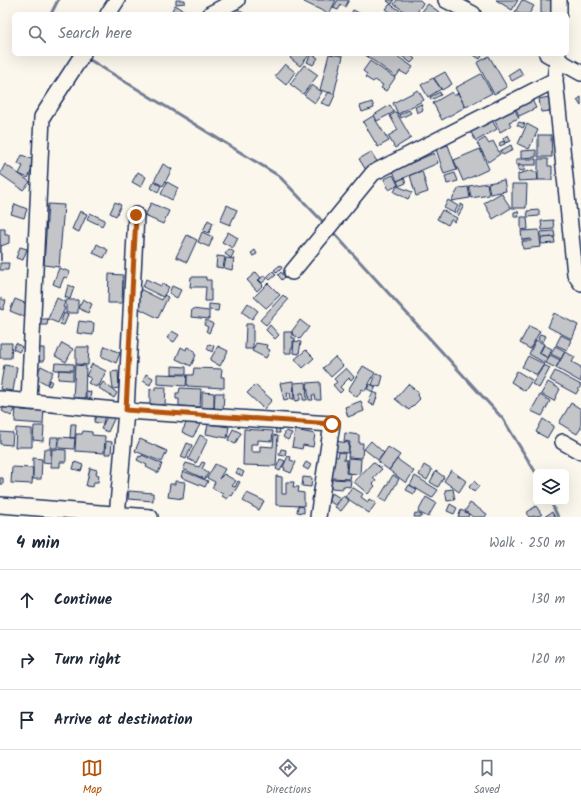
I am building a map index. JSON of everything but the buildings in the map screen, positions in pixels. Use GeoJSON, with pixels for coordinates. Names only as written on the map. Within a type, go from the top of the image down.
{"type":"FeatureCollection","features":[{"type":"Feature","properties":{"kind":"street"},"geometry":{"type":"LineString","coordinates":[[109,12],[117,0]]}},
{"type":"Feature","properties":{"kind":"street"},"geometry":{"type":"LineString","coordinates":[[214,12],[237,0]]}},
{"type":"Feature","properties":{"kind":"street"},"geometry":{"type":"LineString","coordinates":[[446,0],[468,12]]}},
{"type":"Feature","properties":{"kind":"street"},"geometry":{"type":"LineString","coordinates":[[559,0],[559,12]]}},
{"type":"Feature","properties":{"kind":"street"},"geometry":{"type":"LineString","coordinates":[[29,402],[42,117],[81,56]]}},
{"type":"Feature","properties":{"kind":"street"},"geometry":{"type":"LineString","coordinates":[[554,56],[581,73]]}},
{"type":"Feature","properties":{"kind":"street"},"geometry":{"type":"LineString","coordinates":[[554,56],[555,80],[575,274],[581,283]]}},
{"type":"Feature","properties":{"kind":"street"},"geometry":{"type":"LineString","coordinates":[[292,272],[373,173],[555,80]]}},
{"type":"Feature","properties":{"kind":"street"},"geometry":{"type":"LineString","coordinates":[[567,192],[581,200]]}},
{"type":"Feature","properties":{"kind":"street"},"geometry":{"type":"LineString","coordinates":[[117,516],[126,410],[136,215]]}},
{"type":"Feature","properties":{"kind":"street"},"geometry":{"type":"LineString","coordinates":[[0,399],[126,410],[332,424],[318,517]]}},
{"type":"Feature","properties":{"kind":"street"},"geometry":{"type":"LineString","coordinates":[[563,442],[581,452]]}},
{"type":"Feature","properties":{"kind":"street"},"geometry":{"type":"LineString","coordinates":[[0,505],[117,516],[150,517]]}},
{"type":"Feature","properties":{"kind":"waterway"},"geometry":{"type":"LineString","coordinates":[[52,12],[58,0]]}},
{"type":"Feature","properties":{"kind":"waterway"},"geometry":{"type":"LineString","coordinates":[[90,60],[279,176],[325,224]]}},
{"type":"Feature","properties":{"kind":"waterway"},"geometry":{"type":"LineString","coordinates":[[331,230],[503,419],[534,469]]}},
{"type":"Feature","properties":{"kind":"waterway"},"geometry":{"type":"LineString","coordinates":[[552,505],[558,517]]}},
{"type":"Feature","properties":{"kind":"route"},"geometry":{"type":"LineString","coordinates":[[136,215],[126,410],[332,424]]}}]}
